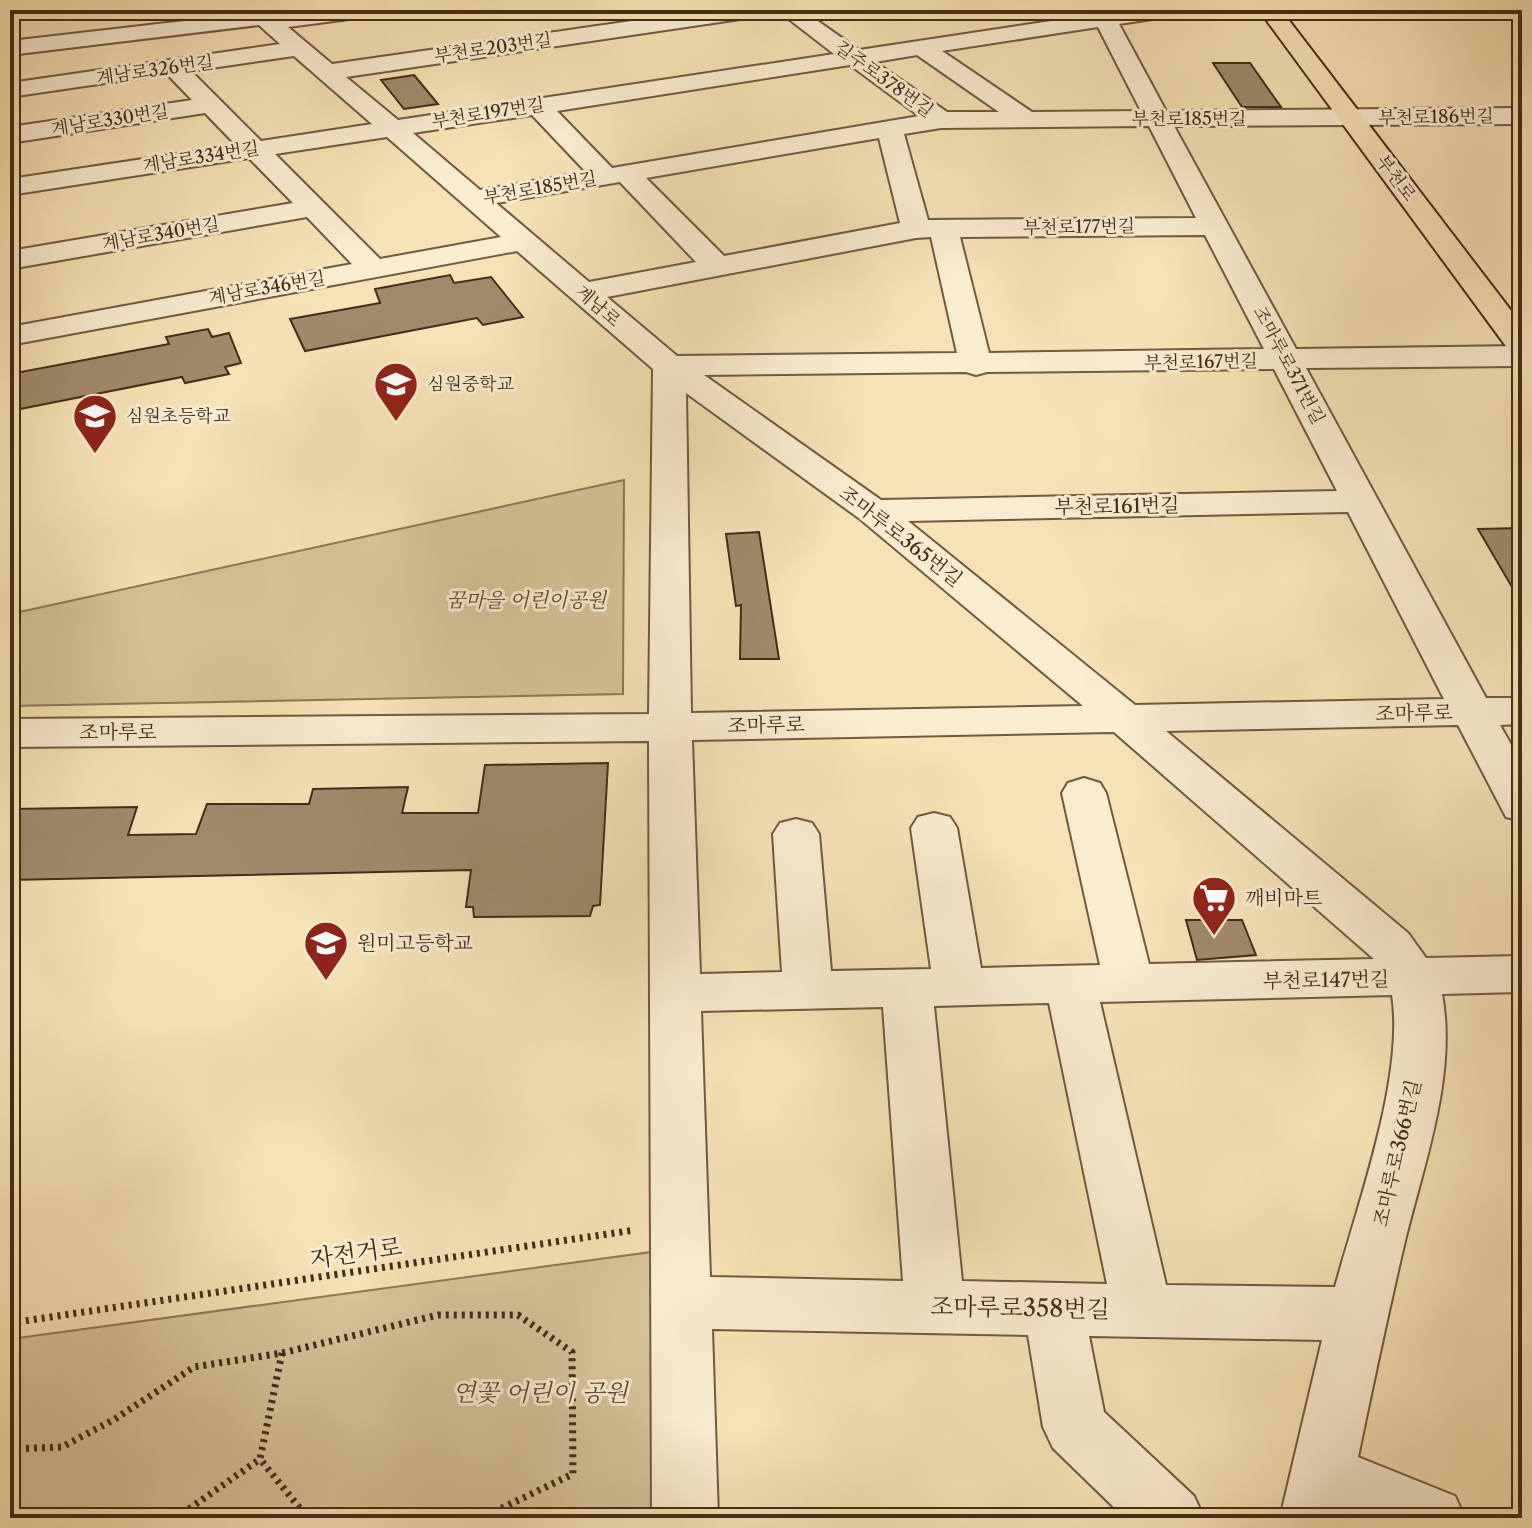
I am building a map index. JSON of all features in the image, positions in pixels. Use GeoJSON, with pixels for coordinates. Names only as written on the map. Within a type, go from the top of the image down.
{"type":"FeatureCollection","features":[{"type":"Feature","properties":{"kind":"main road","name":"부천로"},"geometry":{"type":"LineString","coordinates":[[1270,10],[1522,346]]}},
{"type":"Feature","properties":{"kind":"street"},"geometry":{"type":"LineString","coordinates":[[10,48],[263,17],[365,10]]}},
{"type":"Feature","properties":{"kind":"street","name":"길주로378번길"},"geometry":{"type":"LineString","coordinates":[[788,10],[941,120]]}},
{"type":"Feature","properties":{"kind":"street","name":"부천로197번길"},"geometry":{"type":"LineString","coordinates":[[392,127],[920,47],[1102,15],[1166,10]]}},
{"type":"Feature","properties":{"kind":"street","name":"조마루로371번길"},"geometry":{"type":"LineString","coordinates":[[1102,15],[1522,806]]}},
{"type":"Feature","properties":{"kind":"street","name":"계남로"},"geometry":{"type":"LineString","coordinates":[[263,17],[669,366]]}},
{"type":"Feature","properties":{"kind":"street","name":"부천로203번길"},"geometry":{"type":"LineString","coordinates":[[328,72],[680,21],[752,17]]}},
{"type":"Feature","properties":{"kind":"street"},"geometry":{"type":"LineString","coordinates":[[680,21],[703,38]]}},
{"type":"Feature","properties":{"kind":"street"},"geometry":{"type":"LineString","coordinates":[[607,31],[627,49]]}},
{"type":"Feature","properties":{"kind":"street","name":"부천로197번길"},"geometry":{"type":"LineString","coordinates":[[530,42],[584,98]]}},
{"type":"Feature","properties":{"kind":"street"},"geometry":{"type":"LineString","coordinates":[[787,47],[811,64]]}},
{"type":"Feature","properties":{"kind":"street"},"geometry":{"type":"LineString","coordinates":[[920,47],[1027,120]]}},
{"type":"Feature","properties":{"kind":"street","name":"계남로326번길"},"geometry":{"type":"LineString","coordinates":[[10,90],[300,48]]}},
{"type":"Feature","properties":{"kind":"street"},"geometry":{"type":"LineString","coordinates":[[726,56],[749,73]]}},
{"type":"Feature","properties":{"kind":"street"},"geometry":{"type":"LineString","coordinates":[[173,67],[374,269]]}},
{"type":"Feature","properties":{"kind":"street"},"geometry":{"type":"LineString","coordinates":[[648,67],[668,85]]}},
{"type":"Feature","properties":{"kind":"street","name":"계남로330번길"},"geometry":{"type":"LineString","coordinates":[[10,135],[209,105]]}},
{"type":"Feature","properties":{"kind":"street","name":"부천로185번길"},"geometry":{"type":"LineString","coordinates":[[537,105],[616,175]]}},
{"type":"Feature","properties":{"kind":"street","name":"부천로186번길"},"geometry":{"type":"LineString","coordinates":[[1351,118],[1522,116]]}},
{"type":"Feature","properties":{"kind":"street","name":"부천로185번길"},"geometry":{"type":"LineString","coordinates":[[474,199],[941,120],[1351,118]]}},
{"type":"Feature","properties":{"kind":"street","name":"계남로334번길"},"geometry":{"type":"LineString","coordinates":[[10,187],[392,127]]}},
{"type":"Feature","properties":{"kind":"street"},"geometry":{"type":"LineString","coordinates":[[890,129],[929,228],[957,287],[976,365]]}},
{"type":"Feature","properties":{"kind":"street"},"geometry":{"type":"LineString","coordinates":[[616,175],[718,267]]}},
{"type":"Feature","properties":{"kind":"street","name":"계남로340번길"},"geometry":{"type":"LineString","coordinates":[[10,260],[312,208]]}},
{"type":"Feature","properties":{"kind":"street","name":"부천로177번길"},"geometry":{"type":"LineString","coordinates":[[583,292],[929,228],[1215,226]]}},
{"type":"Feature","properties":{"kind":"street","name":"계남로346번길"},"geometry":{"type":"LineString","coordinates":[[10,336],[524,241]]}},
{"type":"Feature","properties":{"kind":"street","name":"부천로167번길"},"geometry":{"type":"LineString","coordinates":[[669,366],[976,365],[1522,356]]}},
{"type":"Feature","properties":{"kind":"street"},"geometry":{"type":"LineString","coordinates":[[669,366],[670,727],[685,1518]]}},
{"type":"Feature","properties":{"kind":"street","name":"조마루로365번길"},"geometry":{"type":"LineString","coordinates":[[669,366],[873,511],[1124,718]]}},
{"type":"Feature","properties":{"kind":"street","name":"부천로161번길"},"geometry":{"type":"LineString","coordinates":[[873,511],[1361,501]]}},
{"type":"Feature","properties":{"kind":"street","name":"조마루로"},"geometry":{"type":"LineString","coordinates":[[10,733],[670,727],[1522,711]]}},
{"type":"Feature","properties":{"kind":"street","name":"조마루로366번길"},"geometry":{"type":"LineString","coordinates":[[1124,718],[1391,946],[1414,978],[1421,1018],[1413,1097],[1358,1314],[1318,1496],[1432,1518]]}},
{"type":"Feature","properties":{"kind":"street"},"geometry":{"type":"LineString","coordinates":[[1084,793],[1129,984]]}},
{"type":"Feature","properties":{"kind":"street"},"geometry":{"type":"LineString","coordinates":[[934,828],[935,1307]]}},
{"type":"Feature","properties":{"kind":"street"},"geometry":{"type":"LineString","coordinates":[[796,834],[808,991]]}},
{"type":"Feature","properties":{"kind":"street","name":"부천로147번길"},"geometry":{"type":"LineString","coordinates":[[675,993],[1522,974]]}},
{"type":"Feature","properties":{"kind":"street"},"geometry":{"type":"LineString","coordinates":[[1071,985],[1142,1310]]}},
{"type":"Feature","properties":{"kind":"street","name":"조마루로358번길"},"geometry":{"type":"LineString","coordinates":[[681,1303],[1358,1314]]}},
{"type":"Feature","properties":{"kind":"street"},"geometry":{"type":"LineString","coordinates":[[1054,1309],[1075,1427],[1171,1518]]}},
{"type":"Feature","properties":{"kind":"path","name":"자전거로"},"geometry":{"type":"LineString","coordinates":[[10,1323],[679,1224]]}},
{"type":"Feature","properties":{"kind":"path"},"geometry":{"type":"LineString","coordinates":[[10,1449],[62,1447],[115,1419],[194,1367],[282,1353],[438,1315],[518,1315],[572,1352],[573,1474],[481,1518]]}},
{"type":"Feature","properties":{"kind":"path"},"geometry":{"type":"LineString","coordinates":[[176,1518],[260,1459],[282,1353]]}},
{"type":"Feature","properties":{"kind":"path"},"geometry":{"type":"LineString","coordinates":[[260,1459],[300,1515],[394,1518]]}},
{"type":"Feature","properties":{"kind":"green space","name":"꿈마을 어린이공원"},"geometry":{"type":"Polygon","coordinates":[[[624,480],[623,694],[10,706],[10,614],[624,480]]]}},
{"type":"Feature","properties":{"kind":"green space","name":"연꽃 어린이 공원"},"geometry":{"type":"Polygon","coordinates":[[[666,1250],[667,1518],[10,1518],[10,1339],[666,1250]]]}},
{"type":"Feature","properties":{"kind":"building"},"geometry":{"type":"Polygon","coordinates":[[[1213,63],[1250,63],[1281,107],[1242,107],[1213,63]]]}},
{"type":"Feature","properties":{"kind":"building"},"geometry":{"type":"Polygon","coordinates":[[[414,75],[438,104],[404,109],[381,80],[414,75]]]}},
{"type":"Feature","properties":{"kind":"building"},"geometry":{"type":"Polygon","coordinates":[[[450,275],[454,283],[491,277],[523,317],[483,325],[477,318],[305,351],[290,319],[380,303],[375,289],[450,275]]]}},
{"type":"Feature","properties":{"kind":"building"},"geometry":{"type":"Polygon","coordinates":[[[208,329],[212,337],[229,333],[241,363],[225,367],[229,374],[185,383],[182,377],[10,411],[10,374],[169,344],[166,337],[208,329]]]}},
{"type":"Feature","properties":{"kind":"building"},"geometry":{"type":"Polygon","coordinates":[[[1522,528],[1522,604],[1478,529],[1522,528]]]}},
{"type":"Feature","properties":{"kind":"building"},"geometry":{"type":"Polygon","coordinates":[[[759,532],[779,659],[740,659],[741,605],[736,606],[726,534],[759,532]]]}},
{"type":"Feature","properties":{"kind":"building"},"geometry":{"type":"Polygon","coordinates":[[[608,763],[600,905],[593,906],[590,916],[474,917],[473,907],[466,907],[471,870],[10,880],[10,809],[137,807],[128,835],[196,834],[207,804],[309,804],[313,789],[408,787],[402,813],[478,813],[485,765],[608,763]]]}},
{"type":"Feature","properties":{"kind":"building"},"geometry":{"type":"Polygon","coordinates":[[[1186,920],[1242,920],[1256,955],[1197,960],[1186,920]]]}},
{"type":"Feature","properties":{"kind":"place","name":"심원중학교"},"geometry":{"type":"Point","coordinates":[396,423]}},
{"type":"Feature","properties":{"kind":"place","name":"심원초등학교"},"geometry":{"type":"Point","coordinates":[95,455]}},
{"type":"Feature","properties":{"kind":"place","name":"깨비마트"},"geometry":{"type":"Point","coordinates":[1214,937]}},
{"type":"Feature","properties":{"kind":"place","name":"원미고등학교"},"geometry":{"type":"Point","coordinates":[326,982]}}]}
